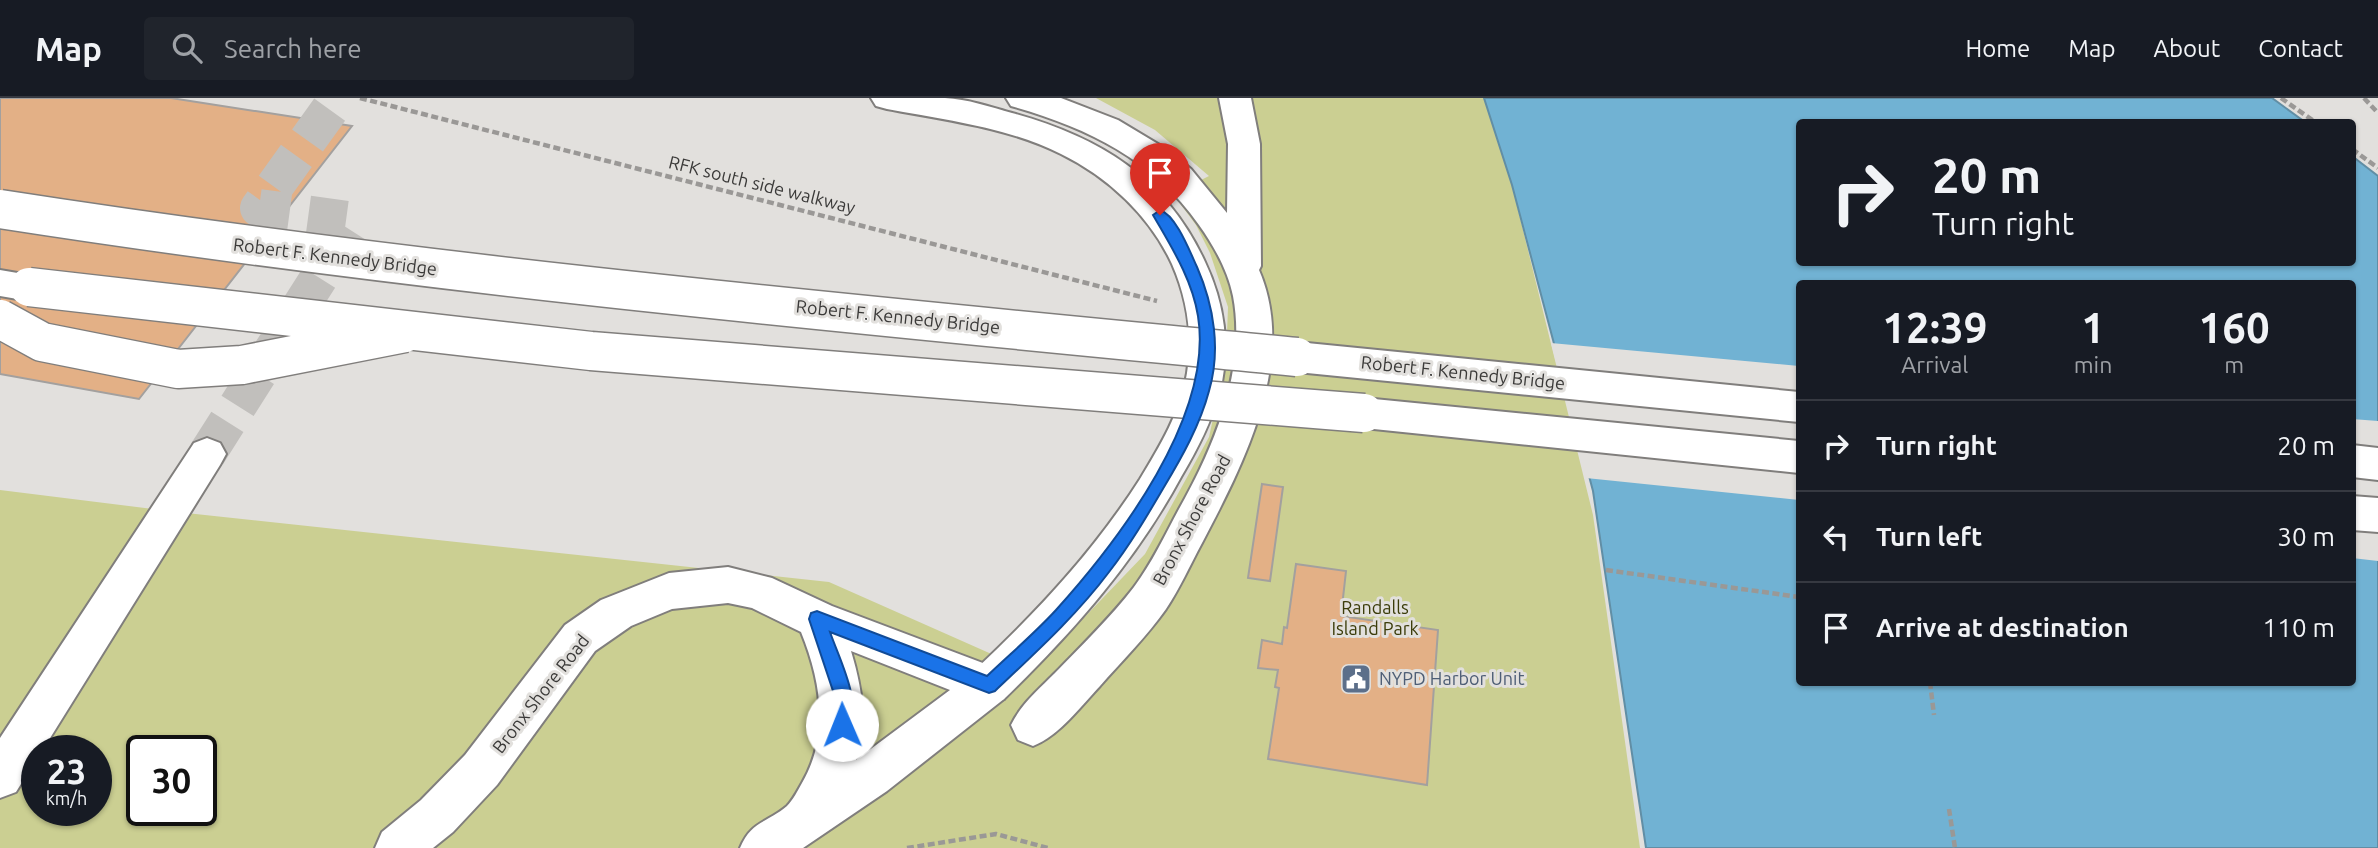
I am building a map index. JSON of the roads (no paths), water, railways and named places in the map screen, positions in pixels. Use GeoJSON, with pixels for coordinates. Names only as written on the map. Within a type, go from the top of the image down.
{"type":"FeatureCollection","features":[{"type":"Feature","properties":{"kind":"main road"},"geometry":{"type":"LineString","coordinates":[[763,848],[871,776],[989,685],[1060,617],[1102,569],[1160,480],[1190,424],[1202,390],[1206,361],[1206,319],[1196,280],[1177,238],[1143,196],[1100,162],[1074,146],[1044,133],[982,117],[887,98]]}},
{"type":"Feature","properties":{"kind":"main road","name":"Bronx Shore Road"},"geometry":{"type":"LineString","coordinates":[[1022,98],[1095,121],[1126,136],[1187,183],[1209,213],[1244,275],[1252,305],[1253,341],[1237,432],[1219,474],[1150,597],[1080,679],[1033,725]]}},
{"type":"Feature","properties":{"kind":"main road"},"geometry":{"type":"LineString","coordinates":[[1235,98],[1244,144],[1244,275]]}},
{"type":"Feature","properties":{"kind":"main road","name":"Robert F. Kennedy Bridge"},"geometry":{"type":"LineString","coordinates":[[0,209],[129,231],[388,265],[1796,407]]}},
{"type":"Feature","properties":{"kind":"main road"},"geometry":{"type":"LineString","coordinates":[[0,283],[405,333],[811,370],[1364,413],[1796,457]]}},
{"type":"Feature","properties":{"kind":"main road"},"geometry":{"type":"LineString","coordinates":[[0,319],[42,342],[178,369],[242,365],[405,333]]}},
{"type":"Feature","properties":{"kind":"main road"},"geometry":{"type":"LineString","coordinates":[[0,777],[206,454]]}},
{"type":"Feature","properties":{"kind":"main road"},"geometry":{"type":"LineString","coordinates":[[2356,461],[2378,464]]}},
{"type":"Feature","properties":{"kind":"main road"},"geometry":{"type":"LineString","coordinates":[[2356,513],[2378,515]]}},
{"type":"Feature","properties":{"kind":"main road","name":"Bronx Shore Road"},"geometry":{"type":"LineString","coordinates":[[398,848],[437,816],[481,770],[580,638],[616,612],[669,591],[728,585],[758,591],[817,619],[989,685]]}},
{"type":"Feature","properties":{"kind":"main road"},"geometry":{"type":"LineString","coordinates":[[803,823],[825,789],[842,725],[843,694],[817,619]]}},
{"type":"Feature","properties":{"kind":"water"},"geometry":{"type":"Polygon","coordinates":[[[1484,98],[2272,98],[2301,119],[1796,119],[1796,266],[2356,266],[2356,159],[2378,176],[2378,848],[1646,848],[1593,491],[1512,185],[1484,98]]]}},
{"type":"Feature","properties":{"kind":"tunnel"},"geometry":{"type":"LineString","coordinates":[[207,454],[355,221],[259,208],[338,98]]}},
{"type":"Feature","properties":{"kind":"place","name":"NYPD Harbor Unit"},"geometry":{"type":"Point","coordinates":[1356,679]}},
{"type":"Feature","properties":{"kind":"park label","name":"Randalls Island Park"},"geometry":{"type":"Point","coordinates":[1375,618]}}]}
